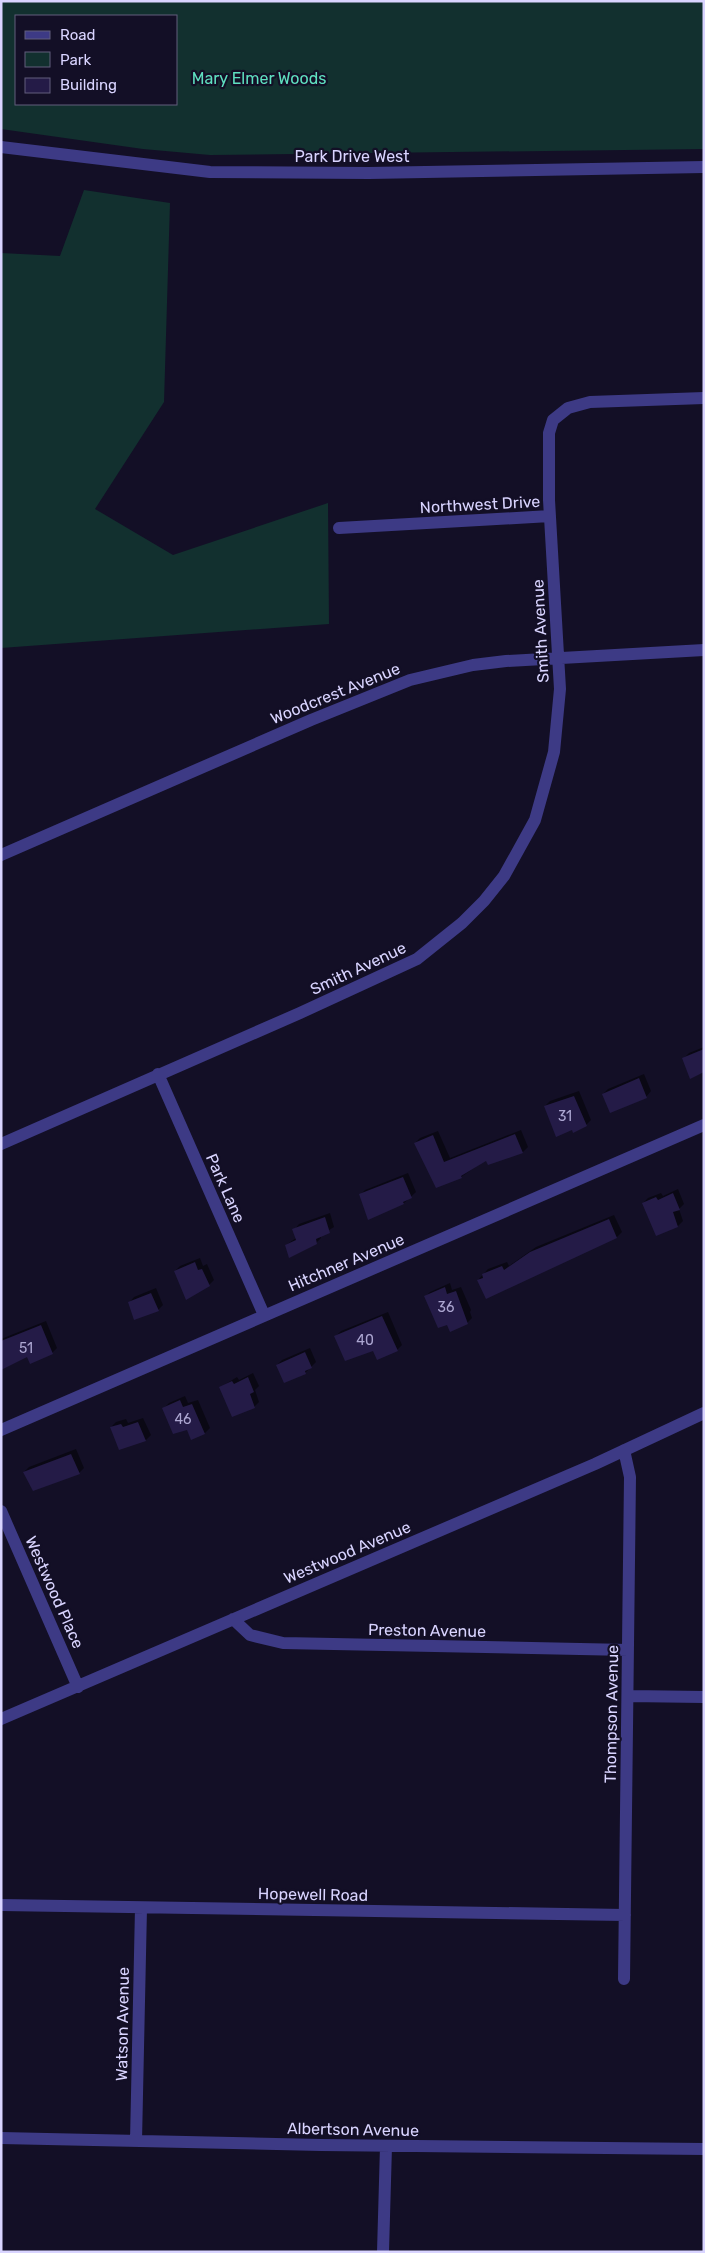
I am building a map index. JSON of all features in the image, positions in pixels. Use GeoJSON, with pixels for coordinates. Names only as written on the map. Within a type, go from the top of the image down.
{"type":"FeatureCollection","features":[{"type":"Feature","properties":{"kind":"street","name":"Park Drive West"},"geometry":{"type":"LineString","coordinates":[[1,147],[210,172],[369,174],[704,167]]}},
{"type":"Feature","properties":{"kind":"street","name":"Northwest Drive"},"geometry":{"type":"LineString","coordinates":[[339,528],[550,516],[549,433],[553,420],[558,414],[568,408],[608,400],[704,398]]}},
{"type":"Feature","properties":{"kind":"street","name":"Smith Avenue"},"geometry":{"type":"LineString","coordinates":[[1,1144],[300,1013],[417,959],[462,923],[484,901],[504,876],[535,820],[554,752],[560,689],[550,516]]}},
{"type":"Feature","properties":{"kind":"street","name":"Woodcrest Avenue"},"geometry":{"type":"LineString","coordinates":[[1,856],[311,720],[410,680],[473,665],[704,650]]}},
{"type":"Feature","properties":{"kind":"street","name":"Park Lane"},"geometry":{"type":"LineString","coordinates":[[158,1074],[264,1315]]}},
{"type":"Feature","properties":{"kind":"street","name":"Hitchner Avenue"},"geometry":{"type":"LineString","coordinates":[[1,1430],[704,1125]]}},
{"type":"Feature","properties":{"kind":"street","name":"Westwood Avenue"},"geometry":{"type":"LineString","coordinates":[[1,1719],[78,1688],[624,1450],[704,1413]]}},
{"type":"Feature","properties":{"kind":"street","name":"Thompson Avenue"},"geometry":{"type":"LineString","coordinates":[[624,1450],[630,1477],[624,1979]]}},
{"type":"Feature","properties":{"kind":"street","name":"Westwood Place"},"geometry":{"type":"LineString","coordinates":[[1,1511],[78,1688]]}},
{"type":"Feature","properties":{"kind":"street","name":"Preston Avenue"},"geometry":{"type":"LineString","coordinates":[[233,1619],[250,1635],[283,1644],[628,1650]]}},
{"type":"Feature","properties":{"kind":"street"},"geometry":{"type":"LineString","coordinates":[[628,1696],[704,1697]]}},
{"type":"Feature","properties":{"kind":"street","name":"Hopewell Road"},"geometry":{"type":"LineString","coordinates":[[1,1905],[625,1915]]}},
{"type":"Feature","properties":{"kind":"street","name":"Watson Avenue"},"geometry":{"type":"LineString","coordinates":[[136,2141],[141,1908]]}},
{"type":"Feature","properties":{"kind":"street","name":"Albertson Avenue"},"geometry":{"type":"LineString","coordinates":[[1,2138],[386,2146],[704,2149]]}},
{"type":"Feature","properties":{"kind":"street"},"geometry":{"type":"LineString","coordinates":[[383,2252],[386,2146]]}},
{"type":"Feature","properties":{"kind":"green space","name":"Mary Elmer Woods"},"geometry":{"type":"Polygon","coordinates":[[[1,1],[704,1],[704,149],[210,155],[143,149],[1,129],[1,1]]]}},
{"type":"Feature","properties":{"kind":"green space"},"geometry":{"type":"Polygon","coordinates":[[[84,190],[170,203],[164,402],[95,509],[173,555],[328,503],[329,624],[1,648],[1,253],[60,256],[84,190]]]}},
{"type":"Feature","properties":{"kind":"building"},"geometry":{"type":"Polygon","coordinates":[[[704,1049],[704,1072],[690,1079],[682,1058],[704,1049]]]}},
{"type":"Feature","properties":{"kind":"building"},"geometry":{"type":"Polygon","coordinates":[[[639,1078],[647,1098],[610,1113],[602,1094],[639,1078]]]}},
{"type":"Feature","properties":{"kind":"building"},"geometry":{"type":"Polygon","coordinates":[[[574,1096],[587,1126],[573,1133],[572,1130],[556,1137],[544,1106],[574,1096]]]}},
{"type":"Feature","properties":{"kind":"building"},"geometry":{"type":"Polygon","coordinates":[[[515,1134],[523,1153],[488,1165],[486,1161],[461,1176],[462,1178],[436,1188],[414,1143],[433,1135],[444,1162],[515,1134]]]}},
{"type":"Feature","properties":{"kind":"building"},"geometry":{"type":"Polygon","coordinates":[[[403,1177],[412,1198],[403,1202],[404,1204],[368,1220],[359,1194],[403,1177]]]}},
{"type":"Feature","properties":{"kind":"building"},"geometry":{"type":"Polygon","coordinates":[[[673,1193],[680,1210],[673,1212],[678,1227],[656,1236],[642,1203],[656,1197],[658,1200],[673,1193]]]}},
{"type":"Feature","properties":{"kind":"building"},"geometry":{"type":"Polygon","coordinates":[[[325,1217],[330,1233],[316,1239],[317,1244],[289,1258],[285,1245],[296,1240],[292,1229],[325,1217]]]}},
{"type":"Feature","properties":{"kind":"building"},"geometry":{"type":"Polygon","coordinates":[[[609,1219],[617,1238],[486,1299],[477,1280],[483,1278],[482,1274],[502,1266],[504,1270],[530,1252],[609,1219]]]}},
{"type":"Feature","properties":{"kind":"building"},"geometry":{"type":"Polygon","coordinates":[[[195,1262],[198,1270],[202,1269],[210,1286],[186,1300],[174,1271],[195,1262]]]}},
{"type":"Feature","properties":{"kind":"building"},"geometry":{"type":"Polygon","coordinates":[[[445,1287],[447,1294],[456,1291],[468,1324],[450,1332],[447,1325],[438,1328],[424,1296],[445,1287]]]}},
{"type":"Feature","properties":{"kind":"building"},"geometry":{"type":"Polygon","coordinates":[[[151,1293],[159,1311],[134,1320],[128,1302],[151,1293]]]}},
{"type":"Feature","properties":{"kind":"building"},"geometry":{"type":"Polygon","coordinates":[[[382,1316],[398,1351],[377,1360],[373,1351],[345,1361],[334,1336],[382,1316]]]}},
{"type":"Feature","properties":{"kind":"building"},"geometry":{"type":"Polygon","coordinates":[[[41,1325],[53,1354],[30,1364],[27,1357],[1,1370],[1,1341],[41,1325]]]}},
{"type":"Feature","properties":{"kind":"building"},"geometry":{"type":"Polygon","coordinates":[[[305,1352],[312,1368],[305,1371],[306,1374],[284,1383],[276,1365],[305,1352]]]}},
{"type":"Feature","properties":{"kind":"building"},"geometry":{"type":"Polygon","coordinates":[[[248,1377],[254,1392],[250,1394],[255,1408],[232,1417],[219,1387],[232,1381],[234,1384],[248,1377]]]}},
{"type":"Feature","properties":{"kind":"building"},"geometry":{"type":"Polygon","coordinates":[[[180,1400],[183,1407],[192,1404],[205,1434],[191,1440],[187,1430],[173,1434],[162,1408],[180,1400]]]}},
{"type":"Feature","properties":{"kind":"building"},"geometry":{"type":"Polygon","coordinates":[[[138,1422],[146,1441],[119,1450],[110,1427],[121,1424],[123,1427],[138,1422]]]}},
{"type":"Feature","properties":{"kind":"building"},"geometry":{"type":"Polygon","coordinates":[[[71,1454],[80,1474],[33,1491],[23,1472],[71,1454]]]}}]}
